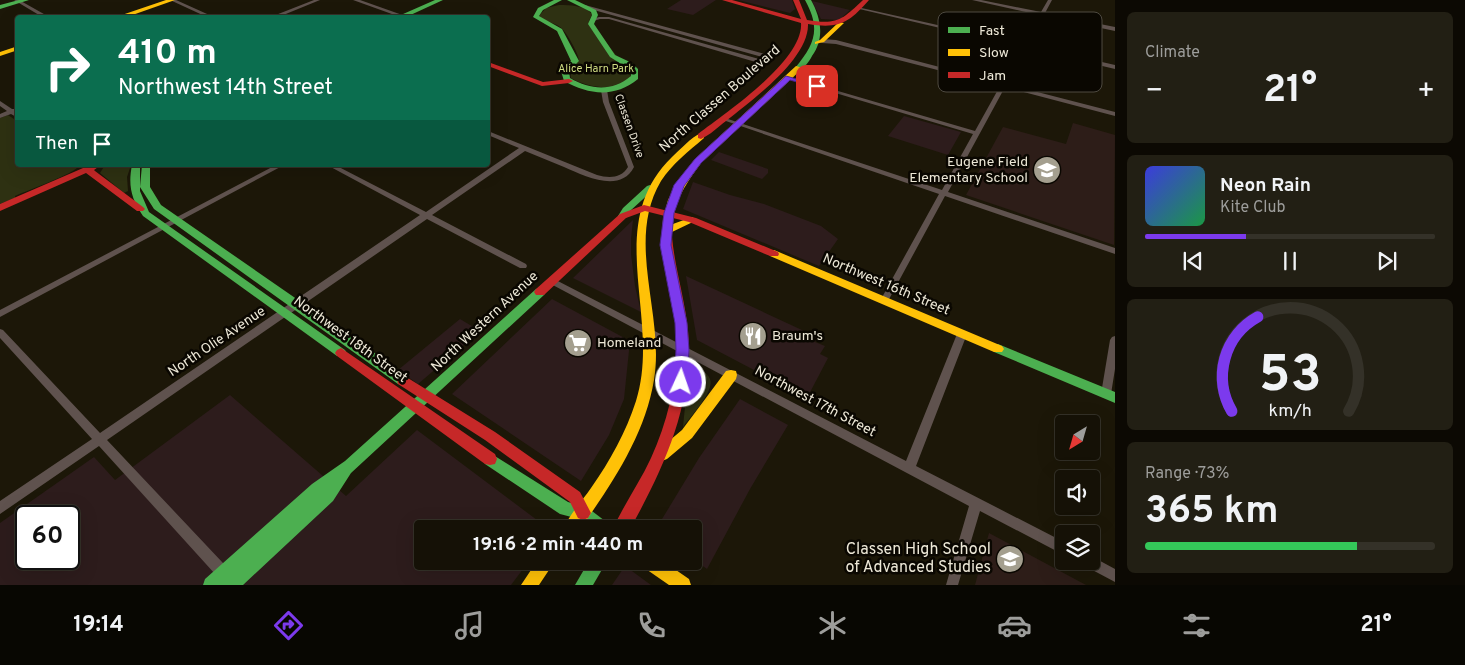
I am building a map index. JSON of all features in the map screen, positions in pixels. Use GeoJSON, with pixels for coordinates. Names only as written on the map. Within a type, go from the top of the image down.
{"type":"FeatureCollection","features":[{"type":"Feature","properties":{"kind":"street"},"geometry":{"type":"LineString","coordinates":[[125,15],[172,0],[207,15]]}},
{"type":"Feature","properties":{"kind":"street"},"geometry":{"type":"LineString","coordinates":[[278,15],[318,0]]}},
{"type":"Feature","properties":{"kind":"street"},"geometry":{"type":"LineString","coordinates":[[355,0],[397,15]]}},
{"type":"Feature","properties":{"kind":"street"},"geometry":{"type":"LineString","coordinates":[[407,15],[440,0]]}},
{"type":"Feature","properties":{"kind":"street"},"geometry":{"type":"LineString","coordinates":[[408,15],[447,0]]}},
{"type":"Feature","properties":{"kind":"street"},"geometry":{"type":"LineString","coordinates":[[570,0],[583,6]]}},
{"type":"Feature","properties":{"kind":"street"},"geometry":{"type":"LineString","coordinates":[[726,0],[819,23],[831,24],[841,22],[861,4],[938,24]]}},
{"type":"Feature","properties":{"kind":"street"},"geometry":{"type":"LineString","coordinates":[[796,0],[802,10],[804,20]]}},
{"type":"Feature","properties":{"kind":"street"},"geometry":{"type":"LineString","coordinates":[[808,0],[816,14],[820,34],[826,40],[938,68]]}},
{"type":"Feature","properties":{"kind":"street"},"geometry":{"type":"LineString","coordinates":[[974,0],[1032,12]]}},
{"type":"Feature","properties":{"kind":"street"},"geometry":{"type":"LineString","coordinates":[[1043,12],[1050,0]]}},
{"type":"Feature","properties":{"kind":"street"},"geometry":{"type":"LineString","coordinates":[[0,7],[20,1],[44,15]]}},
{"type":"Feature","properties":{"kind":"street"},"geometry":{"type":"LineString","coordinates":[[563,81],[565,71],[575,59],[561,31],[557,27],[536,17],[538,11],[555,2],[583,6],[767,56],[769,59],[764,62],[759,61],[609,18],[600,18],[592,21]]}},
{"type":"Feature","properties":{"kind":"street","name":"Classen Drive"},"geometry":{"type":"LineString","coordinates":[[563,81],[583,87],[604,90],[630,83],[635,77],[635,73],[629,65],[612,56],[592,25],[594,12],[583,6]]}},
{"type":"Feature","properties":{"kind":"street","name":"North Classen Boulevard"},"geometry":{"type":"LineString","coordinates":[[578,520],[613,469],[633,428],[648,380],[651,333],[640,247],[644,208],[657,182],[672,161],[790,59],[800,46],[804,33],[804,20]]}},
{"type":"Feature","properties":{"kind":"street","name":"North Classen Boulevard"},"geometry":{"type":"LineString","coordinates":[[626,520],[660,456],[674,418],[681,382],[681,323],[666,245],[669,213],[673,198],[685,176],[807,60],[841,22]]}},
{"type":"Feature","properties":{"kind":"street"},"geometry":{"type":"LineString","coordinates":[[1102,26],[1115,29]]}},
{"type":"Feature","properties":{"kind":"street"},"geometry":{"type":"LineString","coordinates":[[668,35],[674,31]]}},
{"type":"Feature","properties":{"kind":"street"},"geometry":{"type":"LineString","coordinates":[[0,54],[15,49]]}},
{"type":"Feature","properties":{"kind":"street"},"geometry":{"type":"LineString","coordinates":[[490,57],[563,81]]}},
{"type":"Feature","properties":{"kind":"street"},"geometry":{"type":"LineString","coordinates":[[1102,64],[1115,67]]}},
{"type":"Feature","properties":{"kind":"street"},"geometry":{"type":"LineString","coordinates":[[490,65],[542,84],[563,81]]}},
{"type":"Feature","properties":{"kind":"street"},"geometry":{"type":"LineString","coordinates":[[774,73],[976,133]]}},
{"type":"Feature","properties":{"kind":"street","name":"Classen Drive"},"geometry":{"type":"LineString","coordinates":[[524,148],[594,177],[603,179],[623,177],[629,173],[631,167],[606,102],[604,90]]}},
{"type":"Feature","properties":{"kind":"street"},"geometry":{"type":"LineString","coordinates":[[884,301],[999,92]]}},
{"type":"Feature","properties":{"kind":"street"},"geometry":{"type":"LineString","coordinates":[[1030,92],[1115,114]]}},
{"type":"Feature","properties":{"kind":"street"},"geometry":{"type":"LineString","coordinates":[[0,104],[15,112]]}},
{"type":"Feature","properties":{"kind":"street"},"geometry":{"type":"LineString","coordinates":[[0,116],[15,112]]}},
{"type":"Feature","properties":{"kind":"street"},"geometry":{"type":"LineString","coordinates":[[723,118],[1115,251]]}},
{"type":"Feature","properties":{"kind":"street"},"geometry":{"type":"LineString","coordinates":[[490,134],[524,148]]}},
{"type":"Feature","properties":{"kind":"street","name":"North Olie Avenue"},"geometry":{"type":"LineString","coordinates":[[0,508],[524,148]]}},
{"type":"Feature","properties":{"kind":"street"},"geometry":{"type":"LineString","coordinates":[[0,208],[88,167]]}},
{"type":"Feature","properties":{"kind":"street"},"geometry":{"type":"LineString","coordinates":[[90,167],[91,173],[146,214]]}},
{"type":"Feature","properties":{"kind":"street","name":"Northwest 18th Street"},"geometry":{"type":"LineString","coordinates":[[136,167],[133,178],[134,192],[136,200],[146,214],[477,450],[565,509],[583,514],[591,520]]}},
{"type":"Feature","properties":{"kind":"street","name":"Northwest 18th Street"},"geometry":{"type":"LineString","coordinates":[[146,167],[144,182],[148,194],[157,207],[409,384],[490,436],[575,496],[583,514]]}},
{"type":"Feature","properties":{"kind":"street"},"geometry":{"type":"LineString","coordinates":[[0,314],[277,167]]}},
{"type":"Feature","properties":{"kind":"street"},"geometry":{"type":"LineString","coordinates":[[334,167],[524,266]]}},
{"type":"Feature","properties":{"kind":"street"},"geometry":{"type":"LineString","coordinates":[[623,216],[626,210],[657,182]]}},
{"type":"Feature","properties":{"kind":"street","name":"Northwest 16th Street"},"geometry":{"type":"LineString","coordinates":[[644,208],[692,220],[1110,396]]}},
{"type":"Feature","properties":{"kind":"street","name":"North Western Avenue"},"geometry":{"type":"LineString","coordinates":[[211,585],[317,489],[350,466],[623,216],[644,208]]}},
{"type":"Feature","properties":{"kind":"street"},"geometry":{"type":"LineString","coordinates":[[667,230],[692,220]]}},
{"type":"Feature","properties":{"kind":"street","name":"Northwest 17th Street"},"geometry":{"type":"LineString","coordinates":[[552,281],[1055,544]]}},
{"type":"Feature","properties":{"kind":"street"},"geometry":{"type":"LineString","coordinates":[[0,332],[233,585]]}},
{"type":"Feature","properties":{"kind":"street"},"geometry":{"type":"LineString","coordinates":[[909,468],[962,334]]}},
{"type":"Feature","properties":{"kind":"street"},"geometry":{"type":"LineString","coordinates":[[1110,396],[1115,340]]}},
{"type":"Feature","properties":{"kind":"street"},"geometry":{"type":"LineString","coordinates":[[660,456],[687,434],[731,375]]}},
{"type":"Feature","properties":{"kind":"street"},"geometry":{"type":"LineString","coordinates":[[477,450],[490,436]]}},
{"type":"Feature","properties":{"kind":"street","name":"North Western Avenue"},"geometry":{"type":"LineString","coordinates":[[233,585],[328,496],[350,466]]}},
{"type":"Feature","properties":{"kind":"street"},"geometry":{"type":"LineString","coordinates":[[952,585],[976,503]]}},
{"type":"Feature","properties":{"kind":"street"},"geometry":{"type":"LineString","coordinates":[[1100,568],[1115,576]]}},
{"type":"Feature","properties":{"kind":"street"},"geometry":{"type":"LineString","coordinates":[[529,585],[540,570]]}},
{"type":"Feature","properties":{"kind":"street"},"geometry":{"type":"LineString","coordinates":[[583,585],[594,570]]}},
{"type":"Feature","properties":{"kind":"street"},"geometry":{"type":"LineString","coordinates":[[662,570],[683,585]]}},
{"type":"Feature","properties":{"kind":"shaded area"},"geometry":{"type":"Polygon","coordinates":[[[681,0],[716,0],[693,15],[667,9],[681,0]]]}},
{"type":"Feature","properties":{"kind":"shaded area"},"geometry":{"type":"Polygon","coordinates":[[[738,0],[792,0],[795,9],[790,13],[738,0]]]}},
{"type":"Feature","properties":{"kind":"shaded area"},"geometry":{"type":"Polygon","coordinates":[[[812,1],[850,10],[839,20],[821,19],[812,1]]]}},
{"type":"Feature","properties":{"kind":"shaded area"},"geometry":{"type":"Polygon","coordinates":[[[904,116],[961,132],[948,155],[888,136],[904,116]]]}},
{"type":"Feature","properties":{"kind":"shaded area","name":"Eugene Field Elementary School"},"geometry":{"type":"Polygon","coordinates":[[[1073,123],[1115,135],[1114,245],[966,195],[1003,127],[1066,144],[1073,123]]]}},
{"type":"Feature","properties":{"kind":"shaded area"},"geometry":{"type":"Polygon","coordinates":[[[719,152],[768,169],[768,173],[762,179],[711,160],[719,152]]]}},
{"type":"Feature","properties":{"kind":"shaded area"},"geometry":{"type":"Polygon","coordinates":[[[693,182],[764,204],[821,226],[838,239],[819,266],[683,209],[693,182]]]}},
{"type":"Feature","properties":{"kind":"shaded area"},"geometry":{"type":"Polygon","coordinates":[[[633,220],[631,254],[641,312],[573,278],[633,220]]]}},
{"type":"Feature","properties":{"kind":"shaded area"},"geometry":{"type":"Polygon","coordinates":[[[686,276],[817,337],[815,342],[825,346],[820,354],[828,358],[807,398],[697,340],[686,276]]]}},
{"type":"Feature","properties":{"kind":"shaded area"},"geometry":{"type":"Polygon","coordinates":[[[552,299],[630,341],[624,399],[609,435],[581,481],[452,394],[552,299]]]}},
{"type":"Feature","properties":{"kind":"shaded area"},"geometry":{"type":"Polygon","coordinates":[[[460,319],[480,331],[418,384],[398,370],[460,319]]]}},
{"type":"Feature","properties":{"kind":"shaded area"},"geometry":{"type":"Polygon","coordinates":[[[230,395],[346,496],[417,430],[537,520],[414,520],[414,570],[522,570],[511,585],[0,585],[0,523],[15,512],[15,570],[80,570],[80,505],[26,505],[94,457],[115,480],[230,395]]]}},
{"type":"Feature","properties":{"kind":"shaded area"},"geometry":{"type":"Polygon","coordinates":[[[740,399],[788,425],[750,489],[707,569],[702,565],[702,520],[661,520],[699,458],[740,399]]]}},
{"type":"Feature","properties":{"kind":"shaded area","name":"Classen High School of Advanced Studies"},"geometry":{"type":"Polygon","coordinates":[[[989,533],[1086,585],[975,585],[989,533]]]}},
{"type":"Feature","properties":{"kind":"shaded area"},"geometry":{"type":"Polygon","coordinates":[[[622,570],[630,570],[651,585],[612,585],[622,570]]]}},
{"type":"Feature","properties":{"kind":"green space","name":"Alice Harn Park"},"geometry":{"type":"Polygon","coordinates":[[[559,5],[581,7],[592,14],[589,21],[623,64],[632,72],[629,80],[615,87],[605,87],[586,84],[571,78],[570,71],[579,61],[575,48],[560,27],[539,16],[546,8],[559,5]]]}},
{"type":"Feature","properties":{"kind":"green space"},"geometry":{"type":"Polygon","coordinates":[[[8,115],[15,120],[15,167],[78,167],[0,204],[0,118],[8,115]]]}},
{"type":"Feature","properties":{"kind":"green space"},"geometry":{"type":"Polygon","coordinates":[[[104,167],[130,167],[127,177],[128,191],[124,193],[100,173],[104,167]]]}},
{"type":"Feature","properties":{"kind":"green space"},"geometry":{"type":"Polygon","coordinates":[[[691,364],[707,374],[711,384],[706,397],[683,427],[689,366],[691,364]]]}},
{"type":"Feature","properties":{"kind":"traffic: fast"},"geometry":{"type":"LineString","coordinates":[[0,7],[26,0]]}},
{"type":"Feature","properties":{"kind":"traffic: fast"},"geometry":{"type":"LineString","coordinates":[[404,15],[440,0]]}},
{"type":"Feature","properties":{"kind":"traffic: fast"},"geometry":{"type":"LineString","coordinates":[[559,0],[540,9],[536,17],[560,30],[575,61],[565,71],[567,79],[593,90],[611,90],[628,83],[635,77],[635,71],[629,65],[612,56],[591,24],[595,15],[594,11],[570,0]]}},
{"type":"Feature","properties":{"kind":"traffic: fast"},"geometry":{"type":"LineString","coordinates":[[799,68],[812,52],[817,36],[816,18],[808,0]]}},
{"type":"Feature","properties":{"kind":"traffic: fast"},"geometry":{"type":"LineString","coordinates":[[136,167],[135,191],[146,214],[341,353]]}},
{"type":"Feature","properties":{"kind":"traffic: fast"},"geometry":{"type":"LineString","coordinates":[[146,167],[145,187],[157,207],[403,380]]}},
{"type":"Feature","properties":{"kind":"traffic: fast"},"geometry":{"type":"LineString","coordinates":[[623,216],[626,210],[650,188]]}},
{"type":"Feature","properties":{"kind":"traffic: fast"},"geometry":{"type":"LineString","coordinates":[[211,585],[317,489],[350,466],[540,292]]}},
{"type":"Feature","properties":{"kind":"traffic: fast"},"geometry":{"type":"LineString","coordinates":[[998,349],[1115,398]]}},
{"type":"Feature","properties":{"kind":"traffic: fast"},"geometry":{"type":"LineString","coordinates":[[490,459],[565,509],[583,513],[592,520]]}},
{"type":"Feature","properties":{"kind":"traffic: fast"},"geometry":{"type":"LineString","coordinates":[[231,585],[328,496],[344,474]]}},
{"type":"Feature","properties":{"kind":"traffic: fast"},"geometry":{"type":"LineString","coordinates":[[583,585],[593,570]]}},
{"type":"Feature","properties":{"kind":"traffic: slow"},"geometry":{"type":"LineString","coordinates":[[125,15],[172,0]]}},
{"type":"Feature","properties":{"kind":"traffic: slow"},"geometry":{"type":"LineString","coordinates":[[817,43],[822,41],[841,23]]}},
{"type":"Feature","properties":{"kind":"traffic: slow"},"geometry":{"type":"LineString","coordinates":[[0,54],[15,49]]}},
{"type":"Feature","properties":{"kind":"traffic: slow"},"geometry":{"type":"LineString","coordinates":[[667,237],[668,219],[673,200],[683,181],[698,161],[799,68]]}},
{"type":"Feature","properties":{"kind":"traffic: slow"},"geometry":{"type":"LineString","coordinates":[[577,520],[596,494],[628,439],[643,400],[648,379],[649,329],[641,252],[642,227],[646,204],[656,182],[666,169],[701,136]]}},
{"type":"Feature","properties":{"kind":"traffic: slow"},"geometry":{"type":"LineString","coordinates":[[667,230],[692,220]]}},
{"type":"Feature","properties":{"kind":"traffic: slow"},"geometry":{"type":"LineString","coordinates":[[774,254],[998,349]]}},
{"type":"Feature","properties":{"kind":"traffic: slow"},"geometry":{"type":"LineString","coordinates":[[662,455],[687,434],[731,375]]}},
{"type":"Feature","properties":{"kind":"traffic: slow"},"geometry":{"type":"LineString","coordinates":[[529,585],[540,570]]}},
{"type":"Feature","properties":{"kind":"traffic: slow"},"geometry":{"type":"LineString","coordinates":[[662,570],[683,585]]}},
{"type":"Feature","properties":{"kind":"traffic: jam"},"geometry":{"type":"LineString","coordinates":[[725,0],[800,20],[829,24],[843,21],[866,0]]}},
{"type":"Feature","properties":{"kind":"traffic: jam"},"geometry":{"type":"LineString","coordinates":[[701,136],[760,89],[775,75],[798,46],[804,33],[805,24],[802,11],[796,0]]}},
{"type":"Feature","properties":{"kind":"traffic: jam"},"geometry":{"type":"LineString","coordinates":[[490,65],[542,84],[569,81]]}},
{"type":"Feature","properties":{"kind":"traffic: jam"},"geometry":{"type":"LineString","coordinates":[[0,208],[92,167]]}},
{"type":"Feature","properties":{"kind":"traffic: jam"},"geometry":{"type":"LineString","coordinates":[[89,169],[91,173],[140,209]]}},
{"type":"Feature","properties":{"kind":"traffic: jam"},"geometry":{"type":"LineString","coordinates":[[540,292],[623,216],[644,208],[692,220],[774,254]]}},
{"type":"Feature","properties":{"kind":"traffic: jam"},"geometry":{"type":"LineString","coordinates":[[626,520],[647,483],[668,434],[680,384],[683,358],[682,331],[667,237]]}},
{"type":"Feature","properties":{"kind":"traffic: jam"},"geometry":{"type":"LineString","coordinates":[[341,353],[490,459]]}},
{"type":"Feature","properties":{"kind":"traffic: jam"},"geometry":{"type":"LineString","coordinates":[[403,380],[490,436],[575,497],[583,513]]}},
{"type":"Feature","properties":{"kind":"place","name":"Eugene Field Elementary School"},"geometry":{"type":"Point","coordinates":[1047,170]}},
{"type":"Feature","properties":{"kind":"place","name":"Braum's"},"geometry":{"type":"Point","coordinates":[753,336]}},
{"type":"Feature","properties":{"kind":"place","name":"Homeland"},"geometry":{"type":"Point","coordinates":[578,343]}},
{"type":"Feature","properties":{"kind":"place","name":"Classen High School of Advanced Studies"},"geometry":{"type":"Point","coordinates":[1010,559]}},
{"type":"Feature","properties":{"kind":"route"},"geometry":{"type":"LineString","coordinates":[[681,382],[681,323],[666,245],[669,213],[673,198],[685,176],[698,161],[788,78],[817,86]]}}]}
